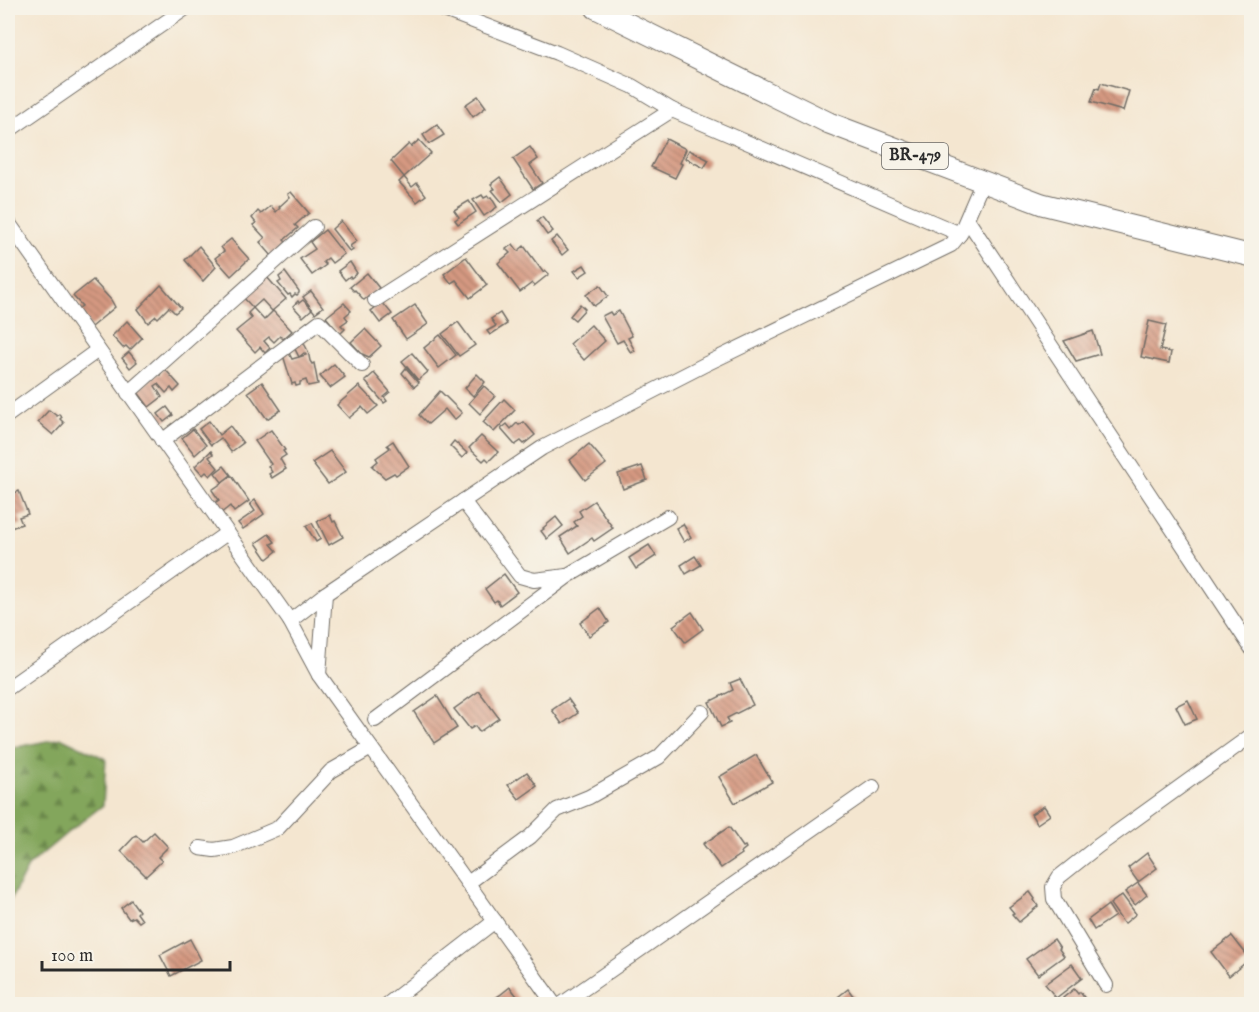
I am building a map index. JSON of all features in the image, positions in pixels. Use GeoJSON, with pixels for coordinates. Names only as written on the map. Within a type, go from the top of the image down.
{"type":"FeatureCollection","features":[{"type":"Feature","properties":{"kind":"main road","name":"BR-479"},"geometry":{"type":"LineString","coordinates":[[596,8],[829,123],[1042,204],[1251,256]]}},
{"type":"Feature","properties":{"kind":"street"},"geometry":{"type":"LineString","coordinates":[[8,131],[186,8]]}},
{"type":"Feature","properties":{"kind":"street"},"geometry":{"type":"LineString","coordinates":[[439,8],[557,53],[632,86],[672,110],[960,234]]}},
{"type":"Feature","properties":{"kind":"street"},"geometry":{"type":"LineString","coordinates":[[375,300],[672,110]]}},
{"type":"Feature","properties":{"kind":"street"},"geometry":{"type":"LineString","coordinates":[[290,621],[325,594],[542,448],[706,364],[951,245],[960,234],[982,181]]}},
{"type":"Feature","properties":{"kind":"street"},"geometry":{"type":"LineString","coordinates":[[967,219],[1251,649]]}},
{"type":"Feature","properties":{"kind":"street"},"geometry":{"type":"LineString","coordinates":[[8,222],[290,621],[319,675],[554,1005]]}},
{"type":"Feature","properties":{"kind":"street"},"geometry":{"type":"LineString","coordinates":[[128,393],[314,227]]}},
{"type":"Feature","properties":{"kind":"street"},"geometry":{"type":"LineString","coordinates":[[162,441],[319,322],[362,365]]}},
{"type":"Feature","properties":{"kind":"street"},"geometry":{"type":"LineString","coordinates":[[8,415],[98,350]]}},
{"type":"Feature","properties":{"kind":"street"},"geometry":{"type":"LineString","coordinates":[[463,501],[520,576],[534,580],[568,576]]}},
{"type":"Feature","properties":{"kind":"street"},"geometry":{"type":"LineString","coordinates":[[375,720],[568,576],[668,518]]}},
{"type":"Feature","properties":{"kind":"street"},"geometry":{"type":"LineString","coordinates":[[8,688],[227,533]]}},
{"type":"Feature","properties":{"kind":"street"},"geometry":{"type":"LineString","coordinates":[[319,675],[325,594]]}},
{"type":"Feature","properties":{"kind":"street"},"geometry":{"type":"LineString","coordinates":[[468,883],[530,837],[557,810],[589,797],[659,757],[702,712]]}},
{"type":"Feature","properties":{"kind":"street"},"geometry":{"type":"LineString","coordinates":[[1106,985],[1054,899],[1053,887],[1059,877],[1098,846],[1251,735]]}},
{"type":"Feature","properties":{"kind":"street"},"geometry":{"type":"LineString","coordinates":[[200,848],[214,850],[233,847],[278,828],[332,771],[371,748]]}},
{"type":"Feature","properties":{"kind":"street"},"geometry":{"type":"LineString","coordinates":[[562,1005],[873,787]]}},
{"type":"Feature","properties":{"kind":"street"},"geometry":{"type":"LineString","coordinates":[[388,1005],[399,994],[495,921]]}},
{"type":"Feature","properties":{"kind":"green space"},"geometry":{"type":"Polygon","coordinates":[[[62,738],[106,759],[103,805],[29,865],[8,905],[8,745],[12,748],[62,738]]]}},
{"type":"Feature","properties":{"kind":"building"},"geometry":{"type":"Polygon","coordinates":[[[1101,83],[1129,91],[1123,111],[1091,102],[1096,88],[1099,89],[1101,83]]]}},
{"type":"Feature","properties":{"kind":"building"},"geometry":{"type":"Polygon","coordinates":[[[478,96],[486,107],[473,117],[465,105],[478,96]]]}},
{"type":"Feature","properties":{"kind":"building"},"geometry":{"type":"Polygon","coordinates":[[[437,125],[444,135],[429,144],[423,135],[437,125]]]}},
{"type":"Feature","properties":{"kind":"building"},"geometry":{"type":"Polygon","coordinates":[[[666,139],[686,149],[675,178],[651,167],[666,139]]]}},
{"type":"Feature","properties":{"kind":"building"},"geometry":{"type":"Polygon","coordinates":[[[419,140],[431,153],[404,177],[391,161],[409,144],[411,147],[419,140]]]}},
{"type":"Feature","properties":{"kind":"building"},"geometry":{"type":"Polygon","coordinates":[[[530,147],[538,159],[530,165],[542,183],[533,189],[513,159],[530,147]]]}},
{"type":"Feature","properties":{"kind":"building"},"geometry":{"type":"Polygon","coordinates":[[[689,150],[709,160],[704,168],[685,158],[689,150]]]}},
{"type":"Feature","properties":{"kind":"building"},"geometry":{"type":"Polygon","coordinates":[[[404,177],[412,187],[417,183],[426,195],[417,202],[399,182],[404,177]]]}},
{"type":"Feature","properties":{"kind":"building"},"geometry":{"type":"Polygon","coordinates":[[[500,177],[512,194],[502,202],[492,190],[495,189],[491,184],[500,177]]]}},
{"type":"Feature","properties":{"kind":"building"},"geometry":{"type":"Polygon","coordinates":[[[291,192],[309,213],[295,225],[298,228],[284,240],[286,242],[272,256],[260,242],[265,238],[253,225],[256,223],[252,218],[258,211],[261,214],[271,206],[276,212],[290,197],[288,194],[291,192]]]}},
{"type":"Feature","properties":{"kind":"building"},"geometry":{"type":"Polygon","coordinates":[[[482,195],[484,198],[491,197],[497,207],[484,216],[473,200],[482,195]]]}},
{"type":"Feature","properties":{"kind":"building"},"geometry":{"type":"Polygon","coordinates":[[[469,201],[476,212],[458,224],[455,220],[459,217],[454,210],[469,201]]]}},
{"type":"Feature","properties":{"kind":"building"},"geometry":{"type":"Polygon","coordinates":[[[542,217],[553,231],[547,235],[537,221],[542,217]]]}},
{"type":"Feature","properties":{"kind":"building"},"geometry":{"type":"Polygon","coordinates":[[[341,221],[357,241],[350,246],[353,250],[350,252],[332,229],[341,221]]]}},
{"type":"Feature","properties":{"kind":"building"},"geometry":{"type":"Polygon","coordinates":[[[325,230],[344,254],[332,263],[328,258],[323,262],[326,265],[312,275],[300,259],[315,249],[310,242],[325,230]]]}},
{"type":"Feature","properties":{"kind":"building"},"geometry":{"type":"Polygon","coordinates":[[[557,236],[568,250],[562,255],[551,241],[557,236]]]}},
{"type":"Feature","properties":{"kind":"building"},"geometry":{"type":"Polygon","coordinates":[[[231,239],[249,259],[231,276],[215,258],[224,251],[221,247],[231,239]]]}},
{"type":"Feature","properties":{"kind":"building"},"geometry":{"type":"Polygon","coordinates":[[[513,244],[518,251],[524,246],[543,272],[545,270],[549,274],[534,286],[532,283],[520,292],[498,263],[510,253],[506,249],[513,244]]]}},
{"type":"Feature","properties":{"kind":"building"},"geometry":{"type":"Polygon","coordinates":[[[199,246],[216,267],[203,281],[185,260],[199,246]]]}},
{"type":"Feature","properties":{"kind":"building"},"geometry":{"type":"Polygon","coordinates":[[[466,257],[487,285],[470,298],[456,280],[451,283],[444,274],[466,257]]]}},
{"type":"Feature","properties":{"kind":"building"},"geometry":{"type":"Polygon","coordinates":[[[350,262],[357,273],[345,280],[338,271],[350,262]]]}},
{"type":"Feature","properties":{"kind":"building"},"geometry":{"type":"Polygon","coordinates":[[[584,265],[588,271],[579,277],[574,271],[584,265]]]}},
{"type":"Feature","properties":{"kind":"building"},"geometry":{"type":"Polygon","coordinates":[[[285,272],[299,291],[292,297],[278,283],[281,281],[279,277],[285,272]]]}},
{"type":"Feature","properties":{"kind":"building"},"geometry":{"type":"Polygon","coordinates":[[[367,273],[379,288],[364,300],[350,287],[367,273]]]}},
{"type":"Feature","properties":{"kind":"building"},"geometry":{"type":"Polygon","coordinates":[[[266,276],[286,299],[272,311],[262,300],[253,308],[242,296],[266,276]]]}},
{"type":"Feature","properties":{"kind":"building"},"geometry":{"type":"Polygon","coordinates":[[[93,280],[115,307],[91,327],[78,309],[82,306],[73,296],[93,280]]]}},
{"type":"Feature","properties":{"kind":"building"},"geometry":{"type":"Polygon","coordinates":[[[161,285],[181,308],[175,313],[169,307],[158,318],[156,316],[148,323],[138,309],[161,285]]]}},
{"type":"Feature","properties":{"kind":"building"},"geometry":{"type":"Polygon","coordinates":[[[600,285],[608,296],[594,306],[586,295],[600,285]]]}},
{"type":"Feature","properties":{"kind":"building"},"geometry":{"type":"Polygon","coordinates":[[[311,291],[323,307],[315,313],[303,297],[311,291]]]}},
{"type":"Feature","properties":{"kind":"building"},"geometry":{"type":"Polygon","coordinates":[[[303,300],[312,309],[303,317],[293,306],[303,300]]]}},
{"type":"Feature","properties":{"kind":"building"},"geometry":{"type":"Polygon","coordinates":[[[382,302],[392,314],[380,323],[371,311],[382,302]]]}},
{"type":"Feature","properties":{"kind":"building"},"geometry":{"type":"Polygon","coordinates":[[[344,303],[351,311],[345,316],[348,320],[341,325],[345,329],[340,334],[326,317],[344,303]]]}},
{"type":"Feature","properties":{"kind":"building"},"geometry":{"type":"Polygon","coordinates":[[[580,304],[585,309],[575,320],[570,316],[580,304]]]}},
{"type":"Feature","properties":{"kind":"building"},"geometry":{"type":"Polygon","coordinates":[[[415,305],[428,324],[406,339],[393,320],[415,305]]]}},
{"type":"Feature","properties":{"kind":"building"},"geometry":{"type":"Polygon","coordinates":[[[253,308],[264,320],[273,311],[292,331],[283,339],[280,336],[274,342],[269,337],[264,341],[270,348],[265,353],[260,347],[255,352],[236,331],[252,318],[248,313],[253,308]]]}},
{"type":"Feature","properties":{"kind":"building"},"geometry":{"type":"Polygon","coordinates":[[[619,311],[632,336],[628,338],[635,351],[631,353],[623,340],[617,343],[602,316],[610,312],[612,315],[619,311]]]}},
{"type":"Feature","properties":{"kind":"building"},"geometry":{"type":"Polygon","coordinates":[[[500,313],[507,324],[490,335],[487,331],[496,326],[491,319],[500,313]]]}},
{"type":"Feature","properties":{"kind":"building"},"geometry":{"type":"Polygon","coordinates":[[[127,321],[142,338],[130,350],[126,346],[123,348],[112,336],[127,321]]]}},
{"type":"Feature","properties":{"kind":"building"},"geometry":{"type":"Polygon","coordinates":[[[1149,321],[1166,325],[1160,350],[1171,352],[1169,363],[1141,357],[1149,321]]]}},
{"type":"Feature","properties":{"kind":"building"},"geometry":{"type":"Polygon","coordinates":[[[458,322],[475,345],[459,356],[442,334],[458,322]]]}},
{"type":"Feature","properties":{"kind":"building"},"geometry":{"type":"Polygon","coordinates":[[[591,325],[605,341],[584,360],[570,344],[591,325]]]}},
{"type":"Feature","properties":{"kind":"building"},"geometry":{"type":"Polygon","coordinates":[[[365,329],[381,346],[369,357],[362,354],[351,342],[365,329]]]}},
{"type":"Feature","properties":{"kind":"building"},"geometry":{"type":"Polygon","coordinates":[[[1093,331],[1100,354],[1076,361],[1064,341],[1093,331]]]}},
{"type":"Feature","properties":{"kind":"building"},"geometry":{"type":"Polygon","coordinates":[[[440,335],[456,355],[439,368],[424,348],[440,335]]]}},
{"type":"Feature","properties":{"kind":"building"},"geometry":{"type":"Polygon","coordinates":[[[301,338],[310,361],[314,363],[318,384],[308,386],[306,380],[300,382],[300,385],[292,384],[283,355],[286,347],[292,359],[299,357],[292,343],[301,338]]]}},
{"type":"Feature","properties":{"kind":"building"},"geometry":{"type":"Polygon","coordinates":[[[129,352],[137,362],[130,368],[122,358],[129,352]]]}},
{"type":"Feature","properties":{"kind":"building"},"geometry":{"type":"Polygon","coordinates":[[[412,353],[428,372],[418,380],[402,361],[412,353]]]}},
{"type":"Feature","properties":{"kind":"building"},"geometry":{"type":"Polygon","coordinates":[[[334,364],[345,377],[330,388],[320,376],[334,364]]]}},
{"type":"Feature","properties":{"kind":"building"},"geometry":{"type":"Polygon","coordinates":[[[164,368],[180,386],[174,392],[171,388],[166,393],[158,384],[155,386],[162,397],[149,407],[137,391],[158,373],[160,375],[164,368]]]}},
{"type":"Feature","properties":{"kind":"building"},"geometry":{"type":"Polygon","coordinates":[[[406,368],[419,383],[414,387],[402,373],[406,368]]]}},
{"type":"Feature","properties":{"kind":"building"},"geometry":{"type":"Polygon","coordinates":[[[374,373],[390,392],[384,397],[387,401],[384,403],[365,381],[374,373]]]}},
{"type":"Feature","properties":{"kind":"building"},"geometry":{"type":"Polygon","coordinates":[[[477,374],[485,382],[473,396],[465,388],[477,374]]]}},
{"type":"Feature","properties":{"kind":"building"},"geometry":{"type":"Polygon","coordinates":[[[262,382],[281,410],[267,419],[248,392],[262,382]]]}},
{"type":"Feature","properties":{"kind":"building"},"geometry":{"type":"Polygon","coordinates":[[[359,386],[378,406],[368,414],[362,407],[349,418],[337,405],[359,386]]]}},
{"type":"Feature","properties":{"kind":"building"},"geometry":{"type":"Polygon","coordinates":[[[484,386],[495,396],[480,414],[469,403],[484,386]]]}},
{"type":"Feature","properties":{"kind":"building"},"geometry":{"type":"Polygon","coordinates":[[[440,391],[462,413],[454,420],[445,409],[428,424],[419,415],[440,391]]]}},
{"type":"Feature","properties":{"kind":"building"},"geometry":{"type":"Polygon","coordinates":[[[504,399],[515,410],[494,432],[483,422],[504,399]]]}},
{"type":"Feature","properties":{"kind":"building"},"geometry":{"type":"Polygon","coordinates":[[[167,407],[173,415],[164,422],[158,414],[167,407]]]}},
{"type":"Feature","properties":{"kind":"building"},"geometry":{"type":"Polygon","coordinates":[[[49,410],[57,416],[59,414],[64,423],[53,435],[38,422],[49,410]]]}},
{"type":"Feature","properties":{"kind":"building"},"geometry":{"type":"Polygon","coordinates":[[[209,421],[219,435],[230,426],[243,443],[231,452],[221,438],[211,445],[199,429],[209,421]]]}},
{"type":"Feature","properties":{"kind":"building"},"geometry":{"type":"Polygon","coordinates":[[[524,422],[535,435],[524,444],[521,441],[515,445],[501,429],[507,424],[511,429],[517,423],[519,425],[524,422]]]}},
{"type":"Feature","properties":{"kind":"building"},"geometry":{"type":"Polygon","coordinates":[[[193,429],[206,445],[195,455],[182,438],[193,429]]]}},
{"type":"Feature","properties":{"kind":"building"},"geometry":{"type":"Polygon","coordinates":[[[271,430],[286,455],[280,459],[286,469],[272,478],[269,474],[272,472],[268,466],[271,464],[255,441],[271,430]]]}},
{"type":"Feature","properties":{"kind":"building"},"geometry":{"type":"Polygon","coordinates":[[[481,436],[498,452],[489,461],[486,458],[483,461],[469,448],[481,436]]]}},
{"type":"Feature","properties":{"kind":"building"},"geometry":{"type":"Polygon","coordinates":[[[393,441],[409,466],[396,475],[394,473],[385,478],[372,466],[378,461],[376,458],[390,448],[387,445],[393,441]]]}},
{"type":"Feature","properties":{"kind":"building"},"geometry":{"type":"Polygon","coordinates":[[[454,441],[467,453],[462,458],[450,446],[454,441]]]}},
{"type":"Feature","properties":{"kind":"building"},"geometry":{"type":"Polygon","coordinates":[[[589,444],[606,464],[585,480],[570,460],[589,444]]]}},
{"type":"Feature","properties":{"kind":"building"},"geometry":{"type":"Polygon","coordinates":[[[211,451],[213,454],[209,457],[218,468],[210,476],[206,472],[203,475],[195,466],[211,451]]]}},
{"type":"Feature","properties":{"kind":"building"},"geometry":{"type":"Polygon","coordinates":[[[330,451],[346,472],[328,484],[312,463],[330,451]]]}},
{"type":"Feature","properties":{"kind":"building"},"geometry":{"type":"Polygon","coordinates":[[[224,466],[231,475],[222,482],[215,473],[224,466]]]}},
{"type":"Feature","properties":{"kind":"building"},"geometry":{"type":"Polygon","coordinates":[[[642,466],[647,480],[623,489],[618,474],[642,466]]]}},
{"type":"Feature","properties":{"kind":"building"},"geometry":{"type":"Polygon","coordinates":[[[232,476],[249,501],[234,512],[230,506],[220,514],[213,504],[219,500],[212,490],[232,476]]]}},
{"type":"Feature","properties":{"kind":"building"},"geometry":{"type":"Polygon","coordinates":[[[19,491],[28,514],[19,517],[22,524],[8,529],[8,496],[19,491]]]}},
{"type":"Feature","properties":{"kind":"building"},"geometry":{"type":"Polygon","coordinates":[[[255,500],[264,514],[243,529],[238,523],[255,511],[250,504],[255,500]]]}},
{"type":"Feature","properties":{"kind":"building"},"geometry":{"type":"Polygon","coordinates":[[[594,501],[613,528],[594,541],[592,538],[570,553],[560,537],[577,526],[574,522],[582,516],[579,511],[594,501]]]}},
{"type":"Feature","properties":{"kind":"building"},"geometry":{"type":"Polygon","coordinates":[[[330,515],[343,537],[329,545],[317,521],[330,515]]]}},
{"type":"Feature","properties":{"kind":"building"},"geometry":{"type":"Polygon","coordinates":[[[556,517],[563,526],[547,539],[541,531],[556,517]]]}},
{"type":"Feature","properties":{"kind":"building"},"geometry":{"type":"Polygon","coordinates":[[[312,523],[321,539],[316,542],[306,526],[312,523]]]}},
{"type":"Feature","properties":{"kind":"building"},"geometry":{"type":"Polygon","coordinates":[[[683,524],[691,537],[684,542],[676,528],[683,524]]]}},
{"type":"Feature","properties":{"kind":"building"},"geometry":{"type":"Polygon","coordinates":[[[269,534],[275,542],[271,544],[277,551],[267,559],[256,543],[269,534]]]}},
{"type":"Feature","properties":{"kind":"building"},"geometry":{"type":"Polygon","coordinates":[[[649,545],[656,556],[636,569],[629,558],[649,545]]]}},
{"type":"Feature","properties":{"kind":"building"},"geometry":{"type":"Polygon","coordinates":[[[695,556],[701,565],[686,574],[681,565],[695,556]]]}},
{"type":"Feature","properties":{"kind":"building"},"geometry":{"type":"Polygon","coordinates":[[[504,574],[517,592],[500,605],[497,600],[494,602],[485,589],[504,574]]]}},
{"type":"Feature","properties":{"kind":"building"},"geometry":{"type":"Polygon","coordinates":[[[600,608],[609,622],[589,636],[580,623],[600,608]]]}},
{"type":"Feature","properties":{"kind":"building"},"geometry":{"type":"Polygon","coordinates":[[[692,612],[703,629],[685,642],[673,626],[692,612]]]}},
{"type":"Feature","properties":{"kind":"building"},"geometry":{"type":"Polygon","coordinates":[[[740,679],[753,705],[727,718],[730,723],[721,727],[709,702],[733,690],[730,683],[740,679]]]}},
{"type":"Feature","properties":{"kind":"building"},"geometry":{"type":"Polygon","coordinates":[[[479,691],[499,718],[479,732],[475,726],[470,729],[454,709],[479,691]]]}},
{"type":"Feature","properties":{"kind":"building"},"geometry":{"type":"Polygon","coordinates":[[[437,696],[457,728],[434,743],[414,712],[437,696]]]}},
{"type":"Feature","properties":{"kind":"building"},"geometry":{"type":"Polygon","coordinates":[[[568,699],[578,713],[562,724],[552,710],[568,699]]]}},
{"type":"Feature","properties":{"kind":"building"},"geometry":{"type":"Polygon","coordinates":[[[1188,700],[1197,719],[1185,724],[1176,706],[1188,700]]]}},
{"type":"Feature","properties":{"kind":"building"},"geometry":{"type":"Polygon","coordinates":[[[756,755],[772,782],[735,803],[719,777],[756,755]]]}},
{"type":"Feature","properties":{"kind":"building"},"geometry":{"type":"Polygon","coordinates":[[[527,772],[537,786],[519,799],[508,785],[527,772]]]}},
{"type":"Feature","properties":{"kind":"building"},"geometry":{"type":"Polygon","coordinates":[[[1044,806],[1050,815],[1037,824],[1031,814],[1044,806]]]}},
{"type":"Feature","properties":{"kind":"building"},"geometry":{"type":"Polygon","coordinates":[[[729,827],[746,848],[741,852],[742,854],[721,868],[703,844],[729,827]]]}},
{"type":"Feature","properties":{"kind":"building"},"geometry":{"type":"Polygon","coordinates":[[[154,832],[168,847],[158,857],[162,861],[146,876],[121,851],[136,835],[143,842],[154,832]]]}},
{"type":"Feature","properties":{"kind":"building"},"geometry":{"type":"Polygon","coordinates":[[[1147,853],[1157,868],[1138,882],[1128,868],[1147,853]]]}},
{"type":"Feature","properties":{"kind":"building"},"geometry":{"type":"Polygon","coordinates":[[[1138,883],[1147,895],[1135,905],[1125,892],[1138,883]]]}},
{"type":"Feature","properties":{"kind":"building"},"geometry":{"type":"Polygon","coordinates":[[[1030,892],[1038,906],[1019,922],[1009,907],[1030,892]]]}},
{"type":"Feature","properties":{"kind":"building"},"geometry":{"type":"Polygon","coordinates":[[[1122,895],[1136,914],[1124,924],[1110,904],[1122,895]]]}},
{"type":"Feature","properties":{"kind":"building"},"geometry":{"type":"Polygon","coordinates":[[[131,900],[139,911],[137,913],[142,920],[139,922],[134,917],[129,919],[121,908],[131,900]]]}},
{"type":"Feature","properties":{"kind":"building"},"geometry":{"type":"Polygon","coordinates":[[[1108,905],[1115,916],[1094,930],[1088,920],[1108,905]]]}},
{"type":"Feature","properties":{"kind":"building"},"geometry":{"type":"Polygon","coordinates":[[[1232,936],[1250,959],[1229,976],[1211,952],[1232,936]]]}},
{"type":"Feature","properties":{"kind":"building"},"geometry":{"type":"Polygon","coordinates":[[[190,939],[201,960],[171,976],[160,955],[190,939]]]}},
{"type":"Feature","properties":{"kind":"building"},"geometry":{"type":"Polygon","coordinates":[[[1054,939],[1064,956],[1038,975],[1026,959],[1054,939]]]}},
{"type":"Feature","properties":{"kind":"building"},"geometry":{"type":"Polygon","coordinates":[[[1072,964],[1082,978],[1056,998],[1045,984],[1072,964]]]}},
{"type":"Feature","properties":{"kind":"building"},"geometry":{"type":"Polygon","coordinates":[[[510,987],[523,1004],[486,1004],[500,995],[510,987]]]}},
{"type":"Feature","properties":{"kind":"building"},"geometry":{"type":"Polygon","coordinates":[[[848,989],[859,1004],[843,1004],[838,997],[848,989]]]}},
{"type":"Feature","properties":{"kind":"building"},"geometry":{"type":"Polygon","coordinates":[[[1074,989],[1078,994],[1080,992],[1089,1004],[1064,1004],[1066,1003],[1063,998],[1074,989]]]}}]}
